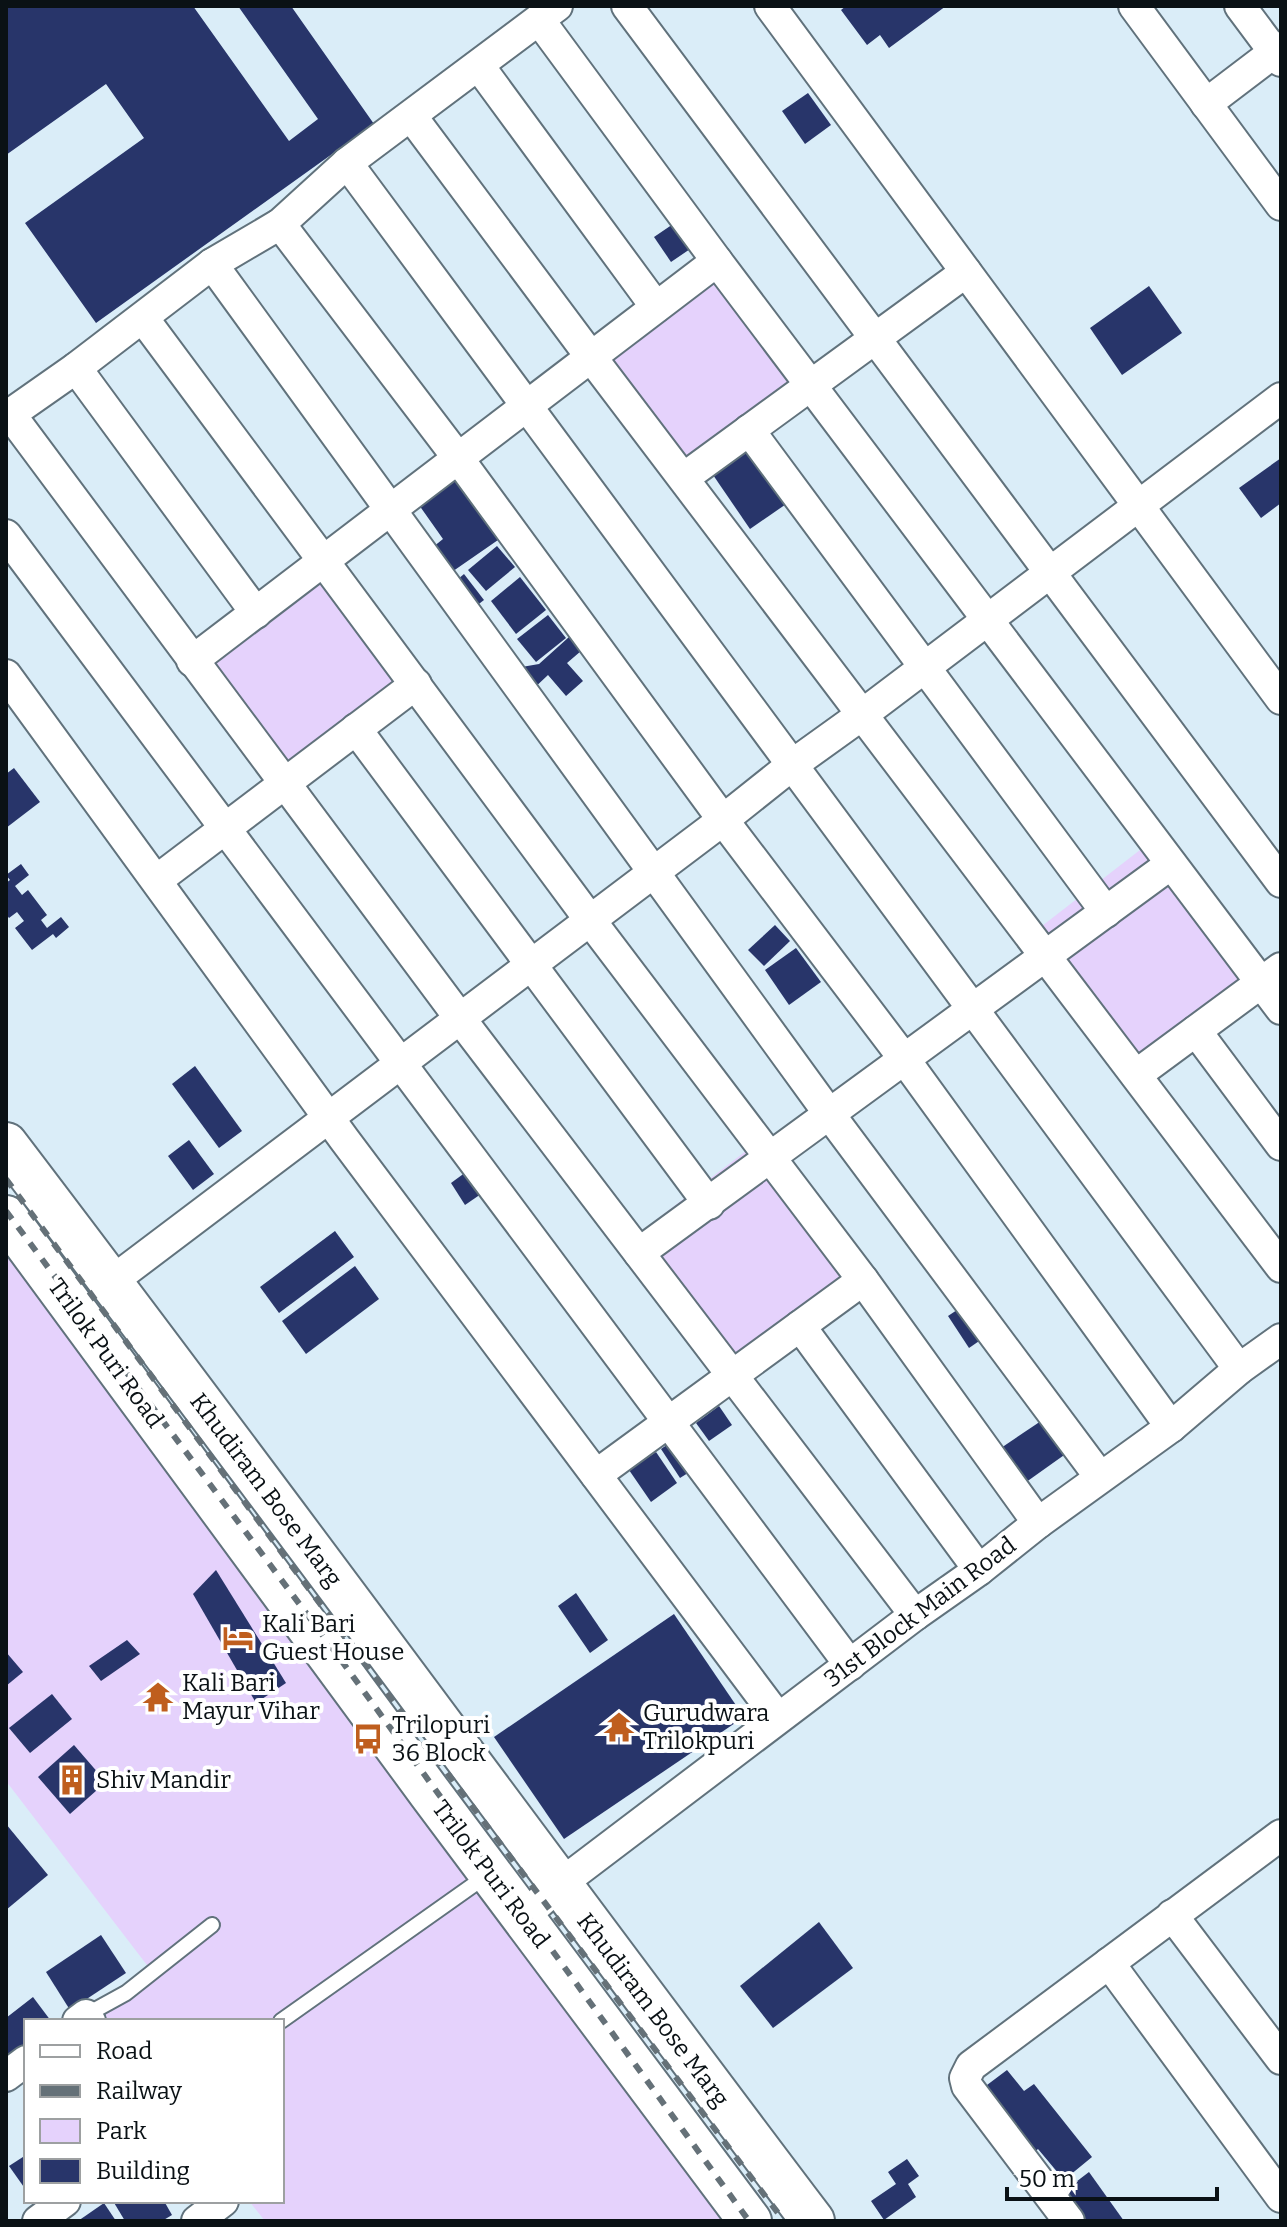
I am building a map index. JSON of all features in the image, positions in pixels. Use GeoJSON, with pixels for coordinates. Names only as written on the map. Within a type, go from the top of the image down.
{"type":"FeatureCollection","features":[{"type":"Feature","properties":{"kind":"street"},"geometry":{"type":"LineString","coordinates":[[627,6],[1281,882]]}},
{"type":"Feature","properties":{"kind":"street"},"geometry":{"type":"LineString","coordinates":[[771,6],[1281,699]]}},
{"type":"Feature","properties":{"kind":"street"},"geometry":{"type":"LineString","coordinates":[[1134,6],[1281,205]]}},
{"type":"Feature","properties":{"kind":"street"},"geometry":{"type":"LineString","coordinates":[[1206,104],[1279,53],[1240,6]]}},
{"type":"Feature","properties":{"kind":"street"},"geometry":{"type":"LineString","coordinates":[[915,1615],[459,1017],[285,781],[8,416],[212,264],[280,224],[347,163],[549,14],[717,261],[1171,864],[1271,975],[1281,1009]]}},
{"type":"Feature","properties":{"kind":"street"},"geometry":{"type":"LineString","coordinates":[[479,66],[656,307]]}},
{"type":"Feature","properties":{"kind":"street"},"geometry":{"type":"LineString","coordinates":[[412,117],[1281,1267]]}},
{"type":"Feature","properties":{"kind":"street"},"geometry":{"type":"LineString","coordinates":[[347,163],[1239,1369]]}},
{"type":"Feature","properties":{"kind":"street"},"geometry":{"type":"LineString","coordinates":[[280,224],[458,458],[723,820],[905,1060],[1171,1427]]}},
{"type":"Feature","properties":{"kind":"street"},"geometry":{"type":"LineString","coordinates":[[192,661],[717,261]]}},
{"type":"Feature","properties":{"kind":"street"},"geometry":{"type":"LineString","coordinates":[[212,264],[830,1115],[1100,1477]]}},
{"type":"Feature","properties":{"kind":"street"},"geometry":{"type":"LineString","coordinates":[[685,477],[966,272]]}},
{"type":"Feature","properties":{"kind":"street"},"geometry":{"type":"LineString","coordinates":[[143,318],[590,920],[863,1280],[1038,1523]]}},
{"type":"Feature","properties":{"kind":"street"},"geometry":{"type":"LineString","coordinates":[[76,368],[256,613]]}},
{"type":"Feature","properties":{"kind":"street"},"geometry":{"type":"LineString","coordinates":[[111,1282],[1281,398]]}},
{"type":"Feature","properties":{"kind":"street"},"geometry":{"type":"LineString","coordinates":[[749,430],[1106,912]]}},
{"type":"Feature","properties":{"kind":"street"},"geometry":{"type":"LineString","coordinates":[[6,535],[850,1665]]}},
{"type":"Feature","properties":{"kind":"street"},"geometry":{"type":"LineString","coordinates":[[6,675],[329,1117],[778,1718]]}},
{"type":"Feature","properties":{"kind":"street"},"geometry":{"type":"LineString","coordinates":[[157,880],[416,684]]}},
{"type":"Feature","properties":{"kind":"street"},"geometry":{"type":"LineString","coordinates":[[356,729],[709,1204]]}},
{"type":"Feature","properties":{"kind":"street"},"geometry":{"type":"LineString","coordinates":[[639,1253],[1171,864]]}},
{"type":"Feature","properties":{"kind":"street"},"geometry":{"type":"LineString","coordinates":[[1136,1075],[1271,975]]}},
{"type":"Feature","properties":{"kind":"street"},"geometry":{"type":"LineString","coordinates":[[1196,1031],[1281,1145]]}},
{"type":"Feature","properties":{"kind":"street","name":"Khudiram Bose Marg"},"geometry":{"type":"LineString","coordinates":[[6,1144],[813,2221]]}},
{"type":"Feature","properties":{"kind":"street","name":"Trilok Puri Road"},"geometry":{"type":"LineString","coordinates":[[6,1217],[750,2221]]}},
{"type":"Feature","properties":{"kind":"street"},"geometry":{"type":"LineString","coordinates":[[596,1475],[863,1280]]}},
{"type":"Feature","properties":{"kind":"street"},"geometry":{"type":"LineString","coordinates":[[800,1326],[979,1570]]}},
{"type":"Feature","properties":{"kind":"street","name":"31st Block Main Road"},"geometry":{"type":"LineString","coordinates":[[523,1917],[559,1885],[778,1718],[1171,1427],[1239,1369],[1281,1339]]}},
{"type":"Feature","properties":{"kind":"street"},"geometry":{"type":"LineString","coordinates":[[1069,2221],[967,2086],[965,2078],[971,2066],[1172,1915],[1278,1843]]}},
{"type":"Feature","properties":{"kind":"street"},"geometry":{"type":"LineString","coordinates":[[1172,1915],[1281,2059]]}},
{"type":"Feature","properties":{"kind":"street"},"geometry":{"type":"LineString","coordinates":[[1109,1963],[1281,2197]]}},
{"type":"Feature","properties":{"kind":"street"},"geometry":{"type":"LineString","coordinates":[[6,2076],[24,2062]]}},
{"type":"Feature","properties":{"kind":"street"},"geometry":{"type":"LineString","coordinates":[[38,2221],[62,2203]]}},
{"type":"Feature","properties":{"kind":"street"},"geometry":{"type":"LineString","coordinates":[[197,2221],[220,2203]]}},
{"type":"Feature","properties":{"kind":"street"},"geometry":{"type":"LineString","coordinates":[[224,2203],[238,2221]]}},
{"type":"Feature","properties":{"kind":"lane"},"geometry":{"type":"LineString","coordinates":[[284,2019],[490,1872]]}},
{"type":"Feature","properties":{"kind":"lane"},"geometry":{"type":"LineString","coordinates":[[85,2019],[126,1993],[212,1925]]}},
{"type":"Feature","properties":{"kind":"green space"},"geometry":{"type":"Polygon","coordinates":[[[703,251],[802,386],[685,472],[587,340],[703,251]]]}},
{"type":"Feature","properties":{"kind":"green space"},"geometry":{"type":"Polygon","coordinates":[[[311,551],[410,685],[293,772],[195,640],[311,551]]]}},
{"type":"Feature","properties":{"kind":"green space"},"geometry":{"type":"Polygon","coordinates":[[[1149,843],[1248,978],[1131,1064],[1033,933],[1149,843]]]}},
{"type":"Feature","properties":{"kind":"green space"},"geometry":{"type":"Polygon","coordinates":[[[755,1144],[854,1279],[737,1365],[639,1233],[755,1144]]]}},
{"type":"Feature","properties":{"kind":"green space"},"geometry":{"type":"Polygon","coordinates":[[[6,1228],[743,2221],[265,2221],[251,2203],[284,2203],[284,2019],[107,2019],[102,2012],[153,1973],[6,1781],[6,1228]]]}},
{"type":"Feature","properties":{"kind":"building"},"geometry":{"type":"Polygon","coordinates":[[[10,6],[193,6],[289,141],[318,119],[238,6],[291,6],[374,124],[96,323],[25,223],[144,138],[106,84],[6,155],[6,9],[10,6]]]}},
{"type":"Feature","properties":{"kind":"building"},"geometry":{"type":"Polygon","coordinates":[[[846,6],[946,6],[889,48],[880,35],[867,45],[841,10],[846,6]]]}},
{"type":"Feature","properties":{"kind":"building"},"geometry":{"type":"Polygon","coordinates":[[[808,93],[831,125],[805,144],[782,111],[808,93]]]}},
{"type":"Feature","properties":{"kind":"building"},"geometry":{"type":"Polygon","coordinates":[[[679,220],[696,245],[671,262],[654,237],[679,220]]]}},
{"type":"Feature","properties":{"kind":"building"},"geometry":{"type":"Polygon","coordinates":[[[1149,286],[1182,333],[1122,375],[1090,328],[1149,286]]]}},
{"type":"Feature","properties":{"kind":"building"},"geometry":{"type":"Polygon","coordinates":[[[752,443],[792,500],[750,529],[711,472],[752,443]]]}},
{"type":"Feature","properties":{"kind":"building"},"geometry":{"type":"Polygon","coordinates":[[[1281,458],[1281,503],[1261,518],[1239,488],[1281,458]]]}},
{"type":"Feature","properties":{"kind":"building"},"geometry":{"type":"Polygon","coordinates":[[[456,479],[498,540],[446,576],[428,551],[443,539],[419,505],[456,479]]]}},
{"type":"Feature","properties":{"kind":"building"},"geometry":{"type":"Polygon","coordinates":[[[497,546],[515,567],[486,591],[468,570],[497,546]]]}},
{"type":"Feature","properties":{"kind":"building"},"geometry":{"type":"Polygon","coordinates":[[[464,574],[484,600],[471,610],[451,585],[464,574]]]}},
{"type":"Feature","properties":{"kind":"building"},"geometry":{"type":"Polygon","coordinates":[[[520,577],[546,610],[516,634],[491,601],[520,577]]]}},
{"type":"Feature","properties":{"kind":"building"},"geometry":{"type":"Polygon","coordinates":[[[548,615],[566,638],[536,662],[517,639],[548,615]]]}},
{"type":"Feature","properties":{"kind":"building"},"geometry":{"type":"Polygon","coordinates":[[[569,637],[581,651],[567,663],[583,681],[566,696],[548,675],[530,692],[510,669],[539,664],[569,637]]]}},
{"type":"Feature","properties":{"kind":"building"},"geometry":{"type":"Polygon","coordinates":[[[14,768],[40,802],[6,828],[6,774],[14,768]]]}},
{"type":"Feature","properties":{"kind":"building"},"geometry":{"type":"Polygon","coordinates":[[[21,864],[29,875],[15,886],[22,895],[28,890],[47,915],[41,920],[47,928],[61,917],[69,927],[56,938],[53,934],[32,950],[15,928],[24,921],[17,912],[9,918],[6,914],[6,883],[10,880],[6,875],[21,864]]]}},
{"type":"Feature","properties":{"kind":"building"},"geometry":{"type":"Polygon","coordinates":[[[775,925],[790,941],[764,966],[748,950],[775,925]]]}},
{"type":"Feature","properties":{"kind":"building"},"geometry":{"type":"Polygon","coordinates":[[[796,948],[821,982],[789,1005],[765,970],[796,948]]]}},
{"type":"Feature","properties":{"kind":"building"},"geometry":{"type":"Polygon","coordinates":[[[195,1066],[242,1131],[219,1148],[172,1084],[195,1066]]]}},
{"type":"Feature","properties":{"kind":"building"},"geometry":{"type":"Polygon","coordinates":[[[189,1140],[214,1174],[193,1190],[168,1156],[189,1140]]]}},
{"type":"Feature","properties":{"kind":"building"},"geometry":{"type":"Polygon","coordinates":[[[466,1172],[481,1194],[465,1205],[451,1183],[466,1172]]]}},
{"type":"Feature","properties":{"kind":"building"},"geometry":{"type":"Polygon","coordinates":[[[335,1231],[354,1257],[279,1313],[260,1287],[335,1231]]]}},
{"type":"Feature","properties":{"kind":"building"},"geometry":{"type":"Polygon","coordinates":[[[355,1266],[379,1299],[306,1354],[282,1321],[355,1266]]]}},
{"type":"Feature","properties":{"kind":"building"},"geometry":{"type":"Polygon","coordinates":[[[963,1306],[985,1337],[969,1348],[948,1316],[963,1306]]]}},
{"type":"Feature","properties":{"kind":"building"},"geometry":{"type":"Polygon","coordinates":[[[719,1406],[732,1425],[709,1441],[696,1423],[719,1406]]]}},
{"type":"Feature","properties":{"kind":"building"},"geometry":{"type":"Polygon","coordinates":[[[1044,1419],[1067,1453],[1022,1485],[998,1450],[1044,1419]]]}},
{"type":"Feature","properties":{"kind":"building"},"geometry":{"type":"Polygon","coordinates":[[[678,1437],[699,1466],[680,1478],[661,1449],[678,1437]]]}},
{"type":"Feature","properties":{"kind":"building"},"geometry":{"type":"Polygon","coordinates":[[[656,1452],[677,1483],[651,1502],[629,1470],[656,1452]]]}},
{"type":"Feature","properties":{"kind":"building","name":"Kali Bari Guest House"},"geometry":{"type":"Polygon","coordinates":[[[216,1570],[286,1683],[256,1703],[193,1594],[216,1570]]]}},
{"type":"Feature","properties":{"kind":"building"},"geometry":{"type":"Polygon","coordinates":[[[576,1593],[608,1640],[590,1653],[558,1606],[576,1593]]]}},
{"type":"Feature","properties":{"kind":"building","name":"Gurudwara Trilokpuri"},"geometry":{"type":"Polygon","coordinates":[[[674,1614],[744,1717],[564,1839],[494,1737],[674,1614]]]}},
{"type":"Feature","properties":{"kind":"building"},"geometry":{"type":"Polygon","coordinates":[[[127,1640],[140,1654],[101,1681],[89,1666],[127,1640]]]}},
{"type":"Feature","properties":{"kind":"building"},"geometry":{"type":"Polygon","coordinates":[[[6,1652],[23,1672],[6,1686],[6,1652]]]}},
{"type":"Feature","properties":{"kind":"building"},"geometry":{"type":"Polygon","coordinates":[[[52,1694],[72,1719],[30,1753],[9,1728],[52,1694]]]}},
{"type":"Feature","properties":{"kind":"building","name":"Shiv Mandir"},"geometry":{"type":"Polygon","coordinates":[[[74,1745],[106,1782],[70,1814],[38,1777],[74,1745]]]}},
{"type":"Feature","properties":{"kind":"building"},"geometry":{"type":"Polygon","coordinates":[[[6,1824],[48,1875],[6,1910],[6,1824]]]}},
{"type":"Feature","properties":{"kind":"building"},"geometry":{"type":"Polygon","coordinates":[[[819,1922],[853,1968],[773,2028],[740,1986],[819,1922]]]}},
{"type":"Feature","properties":{"kind":"building"},"geometry":{"type":"Polygon","coordinates":[[[101,1935],[126,1973],[70,2010],[46,1972],[101,1935]]]}},
{"type":"Feature","properties":{"kind":"building"},"geometry":{"type":"Polygon","coordinates":[[[33,1997],[50,2019],[24,2019],[24,2058],[6,2072],[6,2018],[33,1997]]]}},
{"type":"Feature","properties":{"kind":"building"},"geometry":{"type":"Polygon","coordinates":[[[1007,2070],[1024,2091],[1034,2084],[1092,2157],[1064,2180],[1038,2149],[1032,2154],[983,2088],[1007,2070]]]}},
{"type":"Feature","properties":{"kind":"building"},"geometry":{"type":"Polygon","coordinates":[[[24,2156],[24,2187],[9,2166],[24,2156]]]}},
{"type":"Feature","properties":{"kind":"building"},"geometry":{"type":"Polygon","coordinates":[[[907,2159],[919,2176],[908,2184],[916,2197],[884,2220],[871,2201],[896,2184],[888,2172],[907,2159]]]}},
{"type":"Feature","properties":{"kind":"building"},"geometry":{"type":"Polygon","coordinates":[[[1089,2172],[1124,2221],[1080,2221],[1055,2198],[1089,2172]]]}},
{"type":"Feature","properties":{"kind":"building"},"geometry":{"type":"Polygon","coordinates":[[[104,2203],[116,2221],[78,2221],[104,2203]]]}},
{"type":"Feature","properties":{"kind":"building"},"geometry":{"type":"Polygon","coordinates":[[[114,2203],[165,2203],[172,2215],[162,2221],[125,2221],[114,2203]]]}},
{"type":"Feature","properties":{"kind":"railway"},"geometry":{"type":"LineString","coordinates":[[6,1179],[288,1561],[784,2221]]}},
{"type":"Feature","properties":{"kind":"railway"},"geometry":{"type":"LineString","coordinates":[[6,1211],[333,1649],[749,2221]]}},
{"type":"Feature","properties":{"kind":"place","name":"Kali Bari Guest House"},"geometry":{"type":"Point","coordinates":[238,1638]}},
{"type":"Feature","properties":{"kind":"place","name":"Kali Bari Mayur Vihar"},"geometry":{"type":"Point","coordinates":[158,1697]}},
{"type":"Feature","properties":{"kind":"place","name":"Gurudwara Trilokpuri"},"geometry":{"type":"Point","coordinates":[619,1727]}},
{"type":"Feature","properties":{"kind":"place","name":"Trilopuri 36 Block"},"geometry":{"type":"Point","coordinates":[368,1739]}},
{"type":"Feature","properties":{"kind":"place","name":"Shiv Mandir"},"geometry":{"type":"Point","coordinates":[72,1780]}}]}
